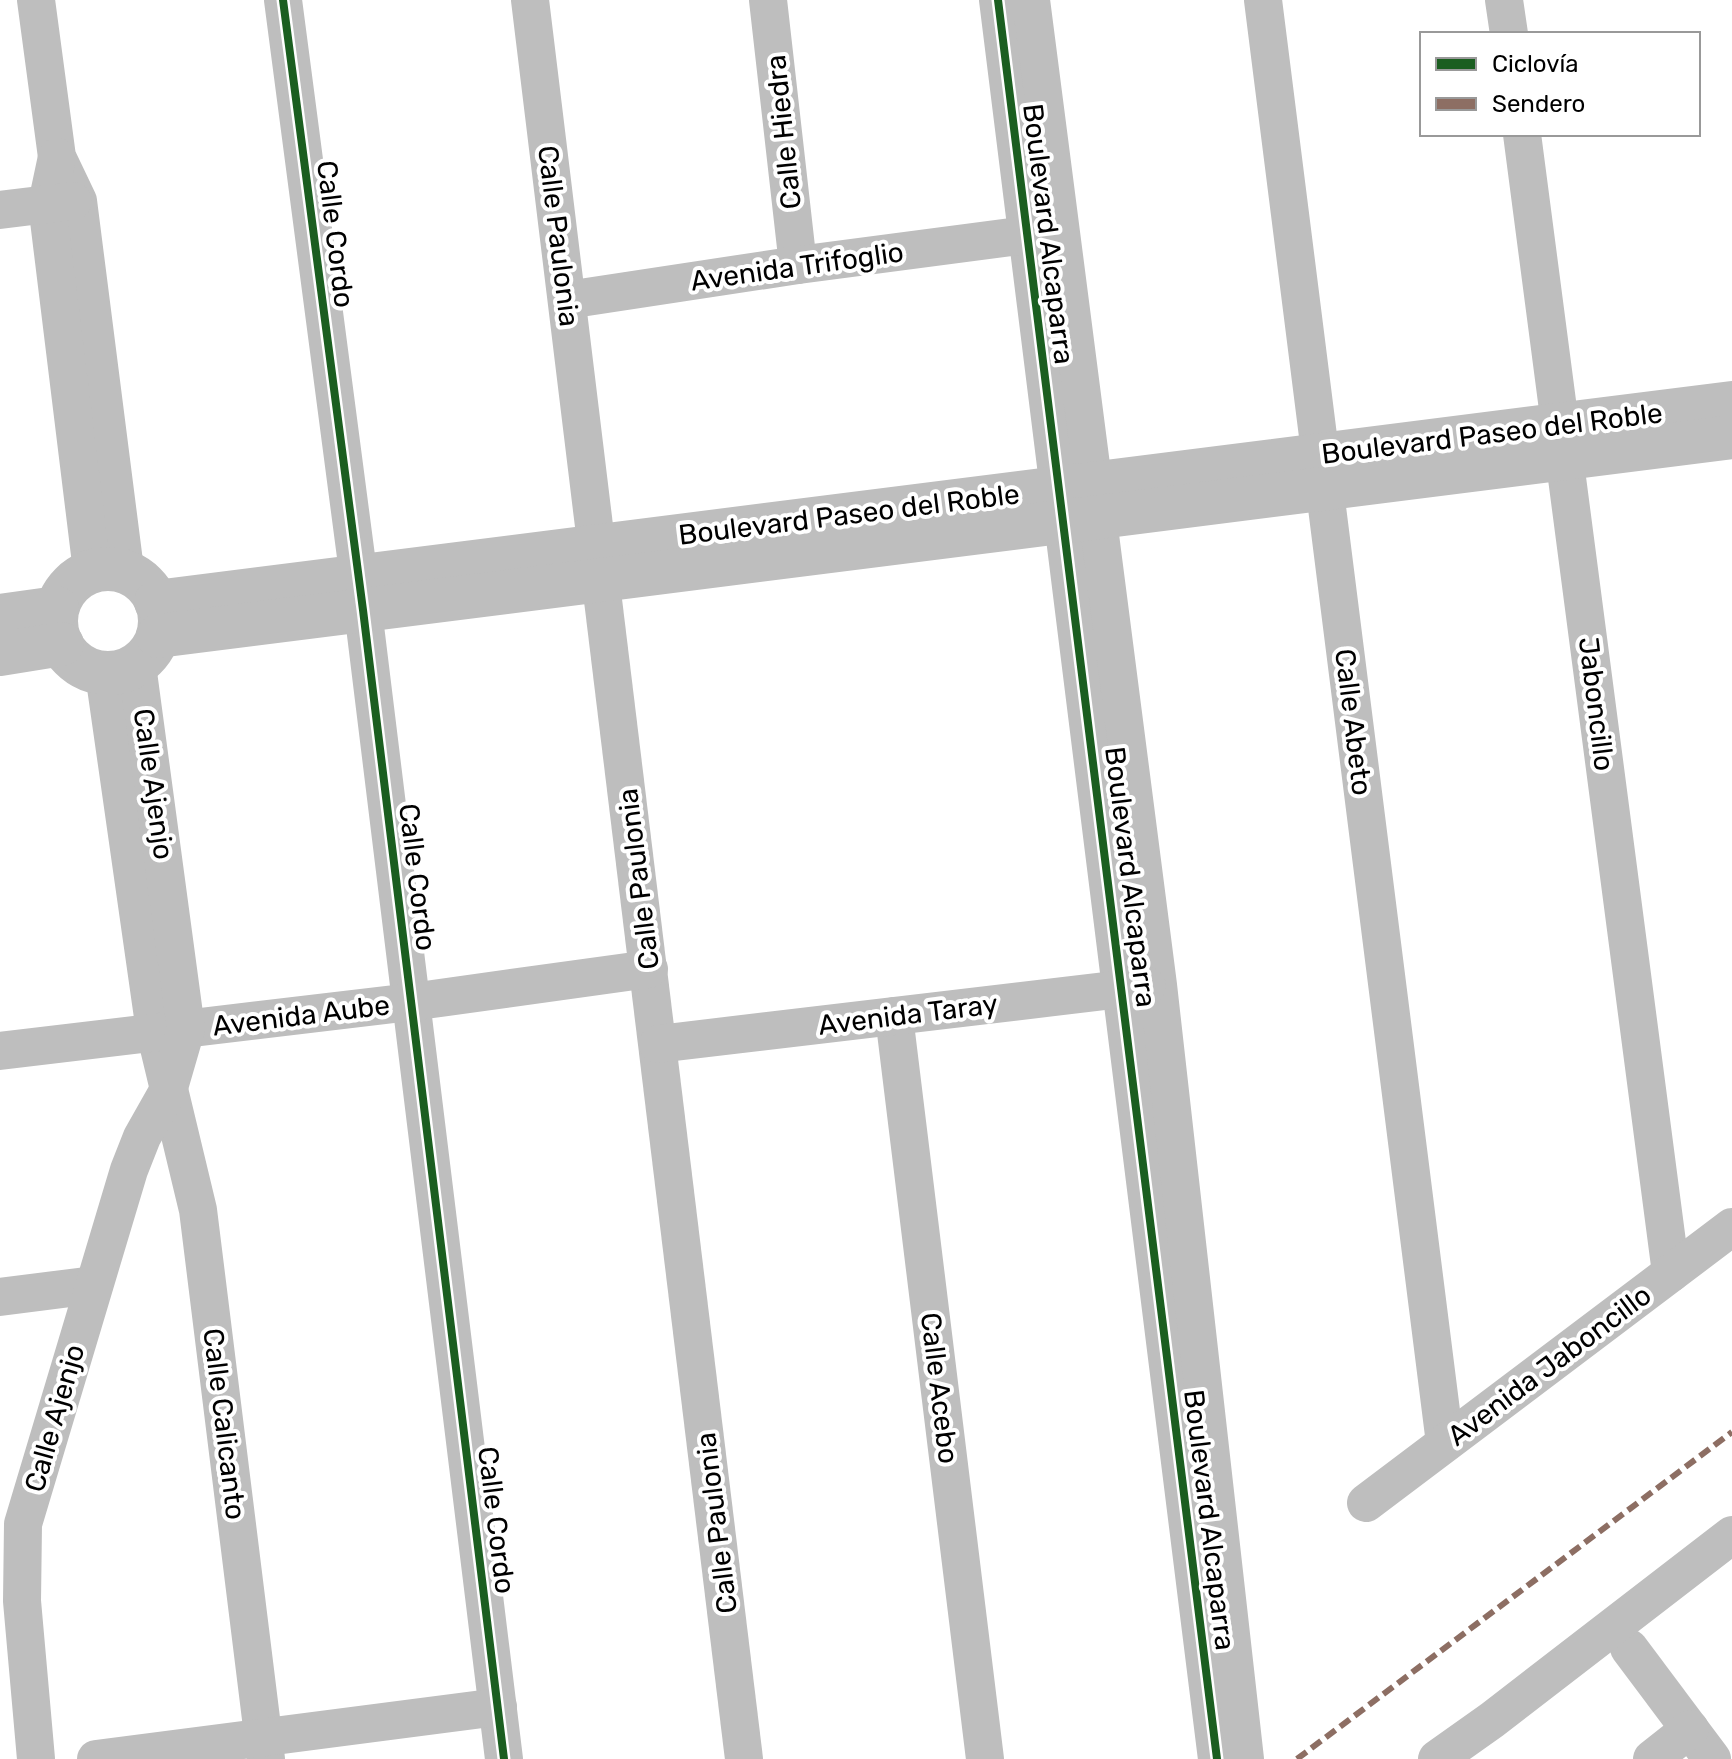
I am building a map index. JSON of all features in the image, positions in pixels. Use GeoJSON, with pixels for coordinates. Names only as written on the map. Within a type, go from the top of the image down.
{"type":"FeatureCollection","features":[{"type":"Feature","properties":{"kind":"street"},"geometry":{"type":"LineString","coordinates":[[36,0],[108,571]]}},
{"type":"Feature","properties":{"kind":"street","name":"Calle Cordo"},"geometry":{"type":"LineString","coordinates":[[283,0],[361,594],[504,1759]]}},
{"type":"Feature","properties":{"kind":"street","name":"Calle Paulonia"},"geometry":{"type":"LineString","coordinates":[[530,0],[744,1759]]}},
{"type":"Feature","properties":{"kind":"street","name":"Calle Hiedra"},"geometry":{"type":"LineString","coordinates":[[768,0],[798,265]]}},
{"type":"Feature","properties":{"kind":"street","name":"Boulevard Alcaparra"},"geometry":{"type":"LineString","coordinates":[[998,0],[1027,235],[1078,503]]}},
{"type":"Feature","properties":{"kind":"street","name":"Boulevard Alcaparra"},"geometry":{"type":"LineString","coordinates":[[1031,0],[1078,503],[1245,1759]]}},
{"type":"Feature","properties":{"kind":"street","name":"Calle Abeto"},"geometry":{"type":"LineString","coordinates":[[1263,0],[1445,1443]]}},
{"type":"Feature","properties":{"kind":"street"},"geometry":{"type":"LineString","coordinates":[[1504,0],[1509,32]]}},
{"type":"Feature","properties":{"kind":"street","name":"Jaboncillo"},"geometry":{"type":"LineString","coordinates":[[1522,136],[1671,1273]]}},
{"type":"Feature","properties":{"kind":"street"},"geometry":{"type":"LineString","coordinates":[[0,210],[62,203]]}},
{"type":"Feature","properties":{"kind":"street","name":"Avenida Trifoglio"},"geometry":{"type":"LineString","coordinates":[[567,300],[1027,235]]}},
{"type":"Feature","properties":{"kind":"street","name":"Boulevard Paseo del Roble"},"geometry":{"type":"LineString","coordinates":[[139,644],[361,594],[1562,441],[1732,403]]}},
{"type":"Feature","properties":{"kind":"street","name":"Boulevard Paseo del Roble"},"geometry":{"type":"LineString","coordinates":[[1562,441],[1732,437]]}},
{"type":"Feature","properties":{"kind":"street"},"geometry":{"type":"LineString","coordinates":[[108,571],[147,587],[139,644],[87,669],[73,659],[60,626],[72,583],[108,571]]}},
{"type":"Feature","properties":{"kind":"street"},"geometry":{"type":"LineString","coordinates":[[0,616],[60,626]]}},
{"type":"Feature","properties":{"kind":"street"},"geometry":{"type":"LineString","coordinates":[[0,654],[60,626]]}},
{"type":"Feature","properties":{"kind":"street","name":"Calle Ajenjo"},"geometry":{"type":"LineString","coordinates":[[36,1759],[12,1526],[142,1137],[168,1091],[170,1030],[139,644]]}},
{"type":"Feature","properties":{"kind":"street","name":"Avenida Aube"},"geometry":{"type":"LineString","coordinates":[[0,1051],[411,1002],[649,969]]}},
{"type":"Feature","properties":{"kind":"street","name":"Boulevard Alcaparra"},"geometry":{"type":"LineString","coordinates":[[1140,987],[1217,1759]]}},
{"type":"Feature","properties":{"kind":"street","name":"Avenida Taray"},"geometry":{"type":"LineString","coordinates":[[658,1044],[1140,987]]}},
{"type":"Feature","properties":{"kind":"street","name":"Calle Acebo"},"geometry":{"type":"LineString","coordinates":[[894,1016],[985,1759]]}},
{"type":"Feature","properties":{"kind":"street","name":"Calle Calicanto"},"geometry":{"type":"LineString","coordinates":[[168,1091],[198,1210],[265,1748]]}},
{"type":"Feature","properties":{"kind":"street","name":"Avenida Jaboncillo"},"geometry":{"type":"LineString","coordinates":[[1366,1503],[1732,1227]]}},
{"type":"Feature","properties":{"kind":"street"},"geometry":{"type":"LineString","coordinates":[[0,1297],[94,1285]]}},
{"type":"Feature","properties":{"kind":"street"},"geometry":{"type":"LineString","coordinates":[[1437,1759],[1732,1535]]}},
{"type":"Feature","properties":{"kind":"street"},"geometry":{"type":"LineString","coordinates":[[1629,1648],[1701,1744],[1652,1759]]}},
{"type":"Feature","properties":{"kind":"street"},"geometry":{"type":"LineString","coordinates":[[96,1759],[265,1748],[498,1707]]}},
{"type":"Feature","properties":{"kind":"marked path"},"geometry":{"type":"LineString","coordinates":[[1297,1759],[1732,1432]]}},
{"type":"Feature","properties":{"kind":"cycle path"},"geometry":{"type":"LineString","coordinates":[[283,0],[363,610],[504,1759]]}},
{"type":"Feature","properties":{"kind":"cycle path"},"geometry":{"type":"LineString","coordinates":[[998,0],[1217,1759]]}}]}
